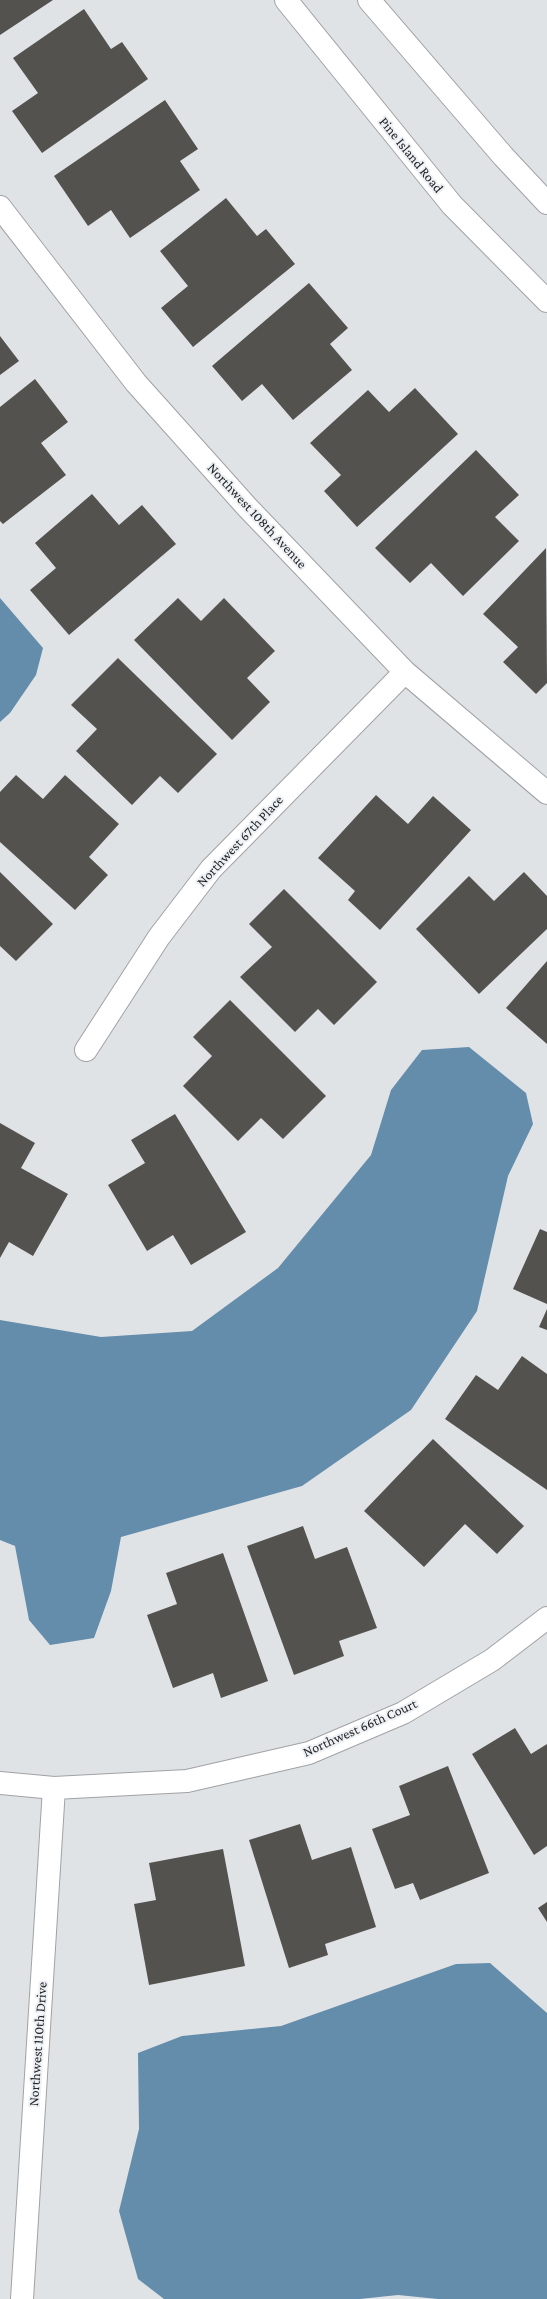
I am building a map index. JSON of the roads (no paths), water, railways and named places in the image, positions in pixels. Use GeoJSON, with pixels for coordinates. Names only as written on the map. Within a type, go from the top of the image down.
{"type":"FeatureCollection","features":[{"type":"Feature","properties":{"kind":"street","name":"Pine Island Road"},"geometry":{"type":"LineString","coordinates":[[286,0],[452,205],[547,301]]}},
{"type":"Feature","properties":{"kind":"street"},"geometry":{"type":"LineString","coordinates":[[368,0],[503,156],[547,203]]}},
{"type":"Feature","properties":{"kind":"street","name":"Northwest 108th Avenue"},"geometry":{"type":"LineString","coordinates":[[0,207],[136,383],[247,507],[405,672],[547,793]]}},
{"type":"Feature","properties":{"kind":"street","name":"Northwest 67th Place"},"geometry":{"type":"LineString","coordinates":[[86,1050],[159,937],[211,869],[405,672]]}},
{"type":"Feature","properties":{"kind":"street","name":"Northwest 66th Court"},"geometry":{"type":"LineString","coordinates":[[0,1783],[54,1788],[187,1781],[309,1753],[403,1713],[492,1660],[547,1618]]}},
{"type":"Feature","properties":{"kind":"street","name":"Northwest 110th Drive"},"geometry":{"type":"LineString","coordinates":[[22,2299],[54,1788]]}},
{"type":"Feature","properties":{"kind":"water"},"geometry":{"type":"Polygon","coordinates":[[[0,598],[43,648],[36,675],[10,713],[0,722],[0,598]]]}},
{"type":"Feature","properties":{"kind":"water"},"geometry":{"type":"Polygon","coordinates":[[[469,1047],[526,1093],[533,1124],[508,1176],[477,1311],[411,1410],[302,1486],[121,1537],[111,1591],[94,1638],[50,1645],[29,1620],[15,1546],[0,1540],[0,1320],[101,1337],[192,1331],[278,1268],[371,1155],[391,1090],[422,1050],[469,1047]]]}},
{"type":"Feature","properties":{"kind":"water"},"geometry":{"type":"Polygon","coordinates":[[[490,1963],[547,2013],[547,2299],[438,2299],[398,2295],[360,2299],[164,2299],[138,2279],[119,2211],[139,2129],[138,2053],[182,2036],[281,2026],[456,1964],[490,1963]]]}}]}
